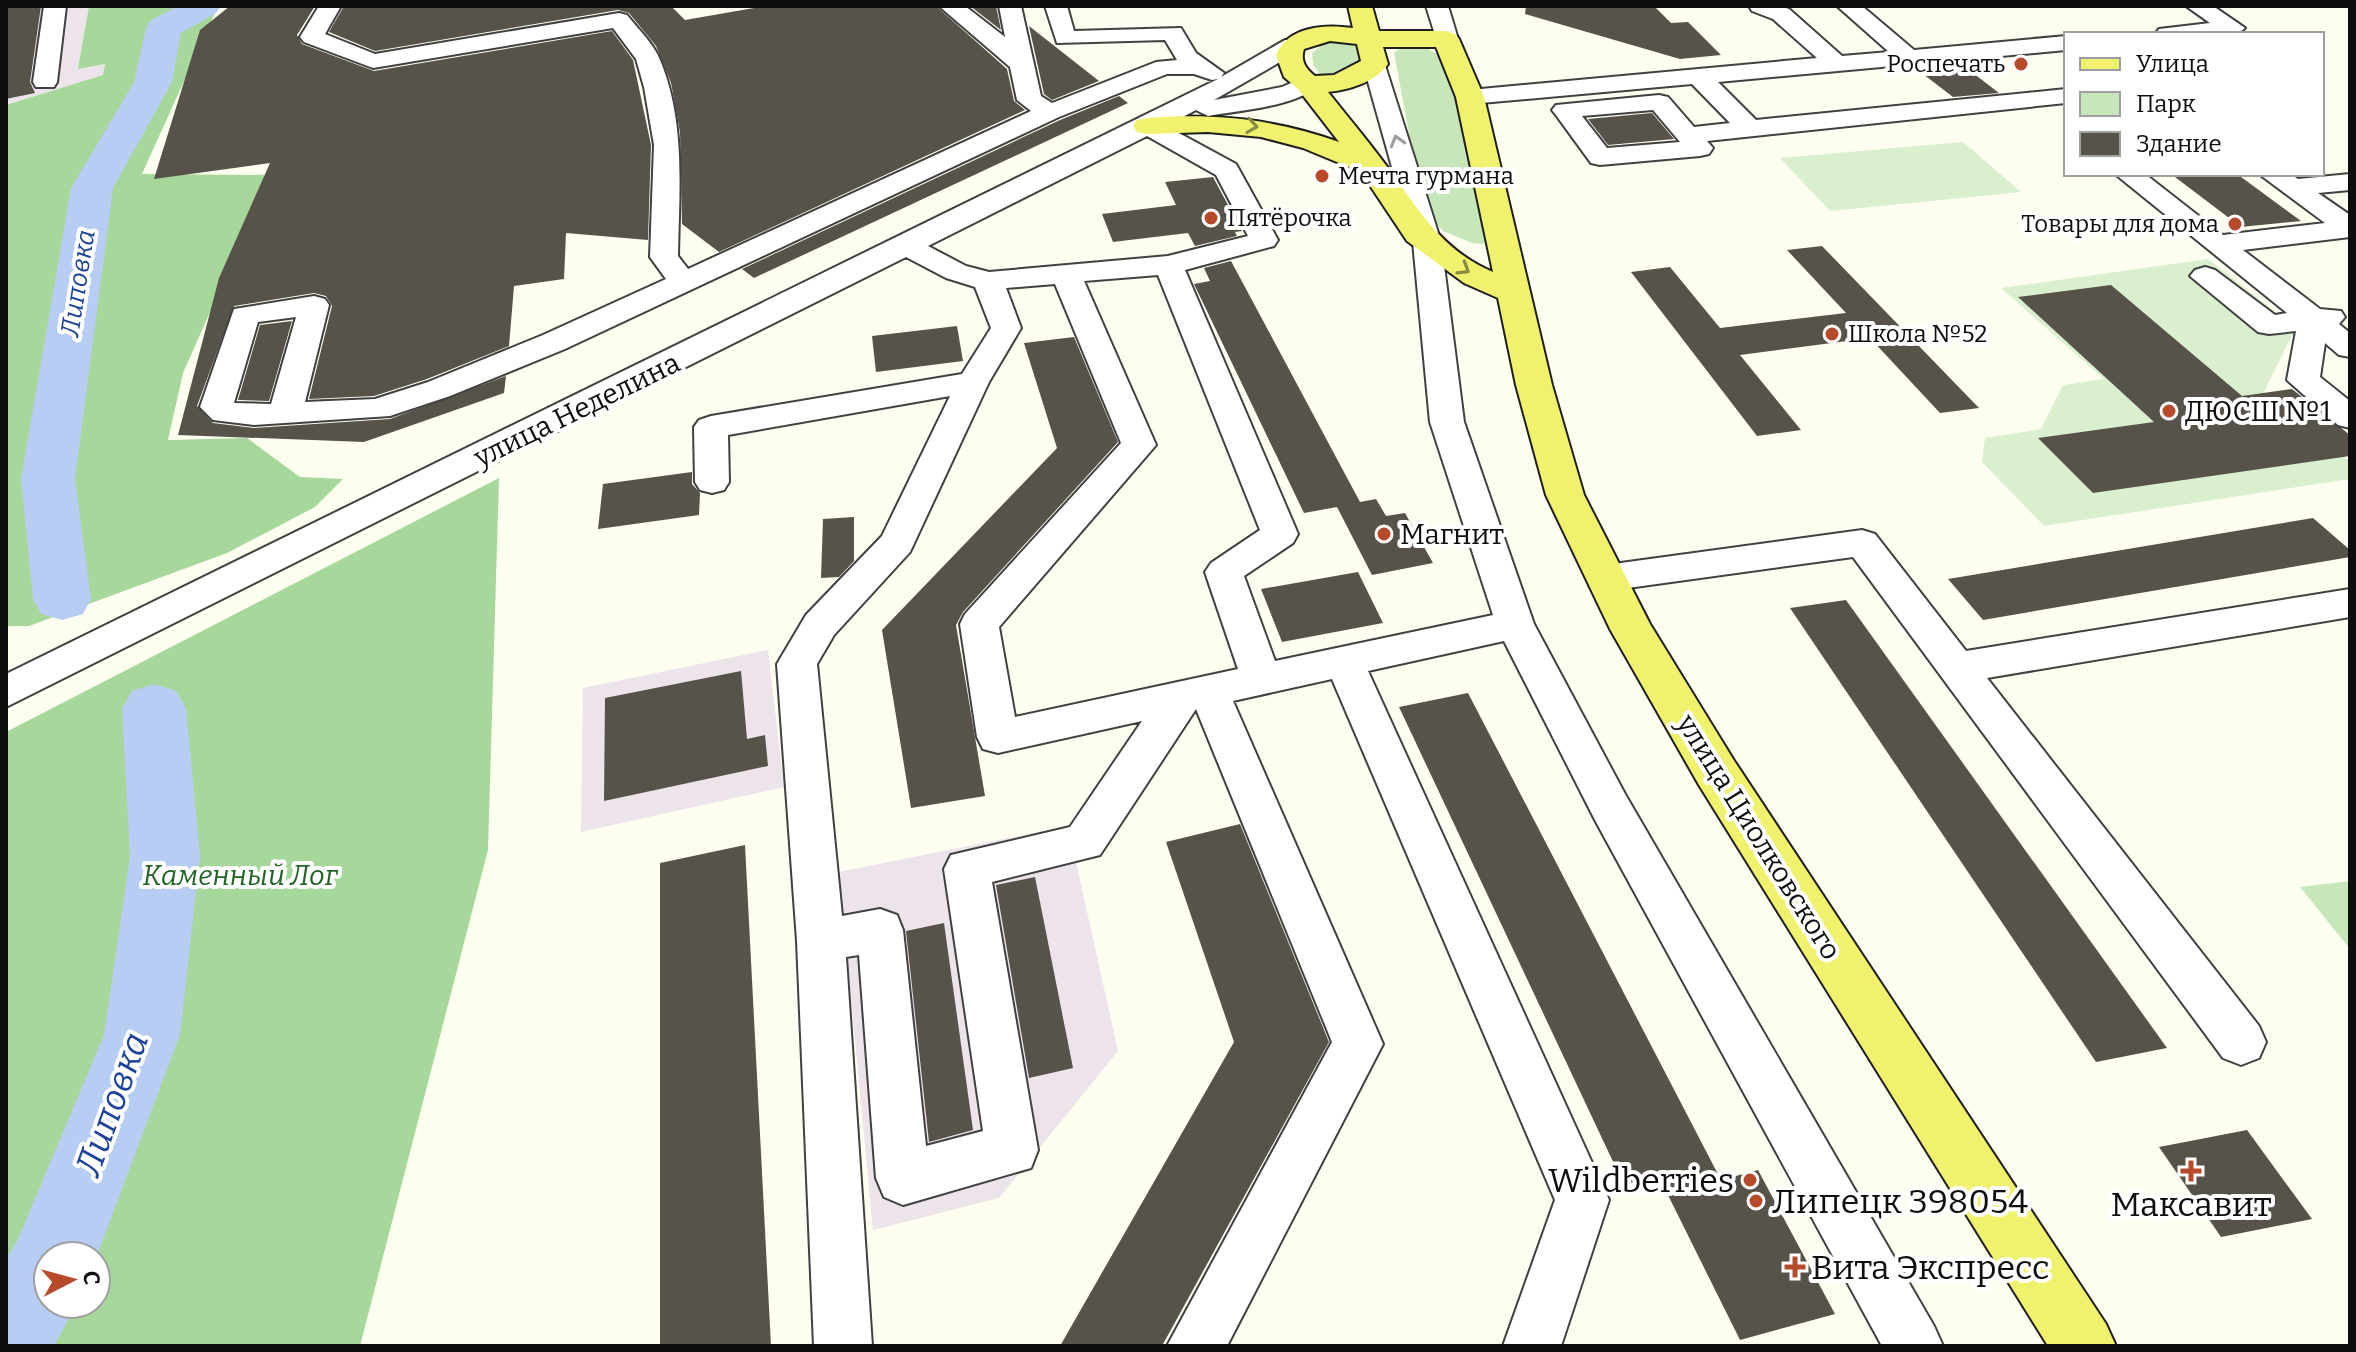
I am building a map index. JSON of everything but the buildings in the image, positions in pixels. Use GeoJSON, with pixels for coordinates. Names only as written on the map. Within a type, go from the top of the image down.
{"type":"FeatureCollection","features":[{"type":"Feature","properties":{"kind":"main road"},"geometry":{"type":"LineString","coordinates":[[1329,6],[1289,55],[1293,71],[1307,83],[1372,166],[1418,234],[1475,276],[1513,292]]}},
{"type":"Feature","properties":{"kind":"main road"},"geometry":{"type":"LineString","coordinates":[[1307,83],[1326,87],[1350,81],[1371,52],[1360,6]]}},
{"type":"Feature","properties":{"kind":"main road"},"geometry":{"type":"LineString","coordinates":[[1298,42],[1332,32],[1371,52],[1446,39]]}},
{"type":"Feature","properties":{"kind":"main road","name":"улица Циолковского"},"geometry":{"type":"LineString","coordinates":[[1446,39],[1470,97],[1534,385],[1565,495],[1631,629],[1716,772],[2084,1346]]}},
{"type":"Feature","properties":{"kind":"main road"},"geometry":{"type":"LineString","coordinates":[[1147,126],[1195,121],[1258,126],[1305,139],[1372,166]]}},
{"type":"Feature","properties":{"kind":"street"},"geometry":{"type":"LineString","coordinates":[[45,82],[55,6]]}},
{"type":"Feature","properties":{"kind":"street"},"geometry":{"type":"LineString","coordinates":[[330,6],[312,37],[373,61],[619,20],[648,58],[656,87],[667,145],[664,257],[682,281]]}},
{"type":"Feature","properties":{"kind":"street"},"geometry":{"type":"LineString","coordinates":[[950,6],[981,28],[1021,64]]}},
{"type":"Feature","properties":{"kind":"street"},"geometry":{"type":"LineString","coordinates":[[1010,6],[1029,100],[1050,112]]}},
{"type":"Feature","properties":{"kind":"street"},"geometry":{"type":"LineString","coordinates":[[1056,6],[1065,38],[1173,33],[1182,55],[1196,67]]}},
{"type":"Feature","properties":{"kind":"street"},"geometry":{"type":"LineString","coordinates":[[1437,6],[1446,39]]}},
{"type":"Feature","properties":{"kind":"street"},"geometry":{"type":"LineString","coordinates":[[1760,6],[1781,14],[1837,64]]}},
{"type":"Feature","properties":{"kind":"street"},"geometry":{"type":"LineString","coordinates":[[1848,6],[1910,58]]}},
{"type":"Feature","properties":{"kind":"street"},"geometry":{"type":"LineString","coordinates":[[2200,8],[2240,6]]}},
{"type":"Feature","properties":{"kind":"street"},"geometry":{"type":"LineString","coordinates":[[2189,32],[2234,28],[2200,8]]}},
{"type":"Feature","properties":{"kind":"street","name":"улица Неделина"},"geometry":{"type":"LineString","coordinates":[[6,692],[1147,126],[1298,42]]}},
{"type":"Feature","properties":{"kind":"street"},"geometry":{"type":"LineString","coordinates":[[1470,97],[2064,43]]}},
{"type":"Feature","properties":{"kind":"street"},"geometry":{"type":"LineString","coordinates":[[1371,52],[1427,242],[1447,422],[1515,624],[1610,807],[1914,1346]]}},
{"type":"Feature","properties":{"kind":"street"},"geometry":{"type":"LineString","coordinates":[[1972,52],[2033,100]]}},
{"type":"Feature","properties":{"kind":"street"},"geometry":{"type":"LineString","coordinates":[[285,414],[378,409],[439,389],[554,342],[1050,112],[1164,67],[1196,67],[1234,80]]}},
{"type":"Feature","properties":{"kind":"street"},"geometry":{"type":"LineString","coordinates":[[1699,77],[1750,128]]}},
{"type":"Feature","properties":{"kind":"street","name":"улица Неделина"},"geometry":{"type":"LineString","coordinates":[[1147,126],[1211,108],[1289,93],[1307,83]]}},
{"type":"Feature","properties":{"kind":"street"},"geometry":{"type":"LineString","coordinates":[[1688,135],[2033,100],[2060,107]]}},
{"type":"Feature","properties":{"kind":"street"},"geometry":{"type":"LineString","coordinates":[[906,246],[956,272],[988,281],[1169,265],[1264,240],[1227,170],[1147,126]]}},
{"type":"Feature","properties":{"kind":"street"},"geometry":{"type":"LineString","coordinates":[[2131,176],[2350,348]]}},
{"type":"Feature","properties":{"kind":"street"},"geometry":{"type":"LineString","coordinates":[[2282,181],[2350,228]]}},
{"type":"Feature","properties":{"kind":"street"},"geometry":{"type":"LineString","coordinates":[[2282,181],[2350,182]]}},
{"type":"Feature","properties":{"kind":"street"},"geometry":{"type":"LineString","coordinates":[[2218,244],[2350,228]]}},
{"type":"Feature","properties":{"kind":"street"},"geometry":{"type":"LineString","coordinates":[[1169,265],[1280,534],[1224,572],[1262,680]]}},
{"type":"Feature","properties":{"kind":"street"},"geometry":{"type":"LineString","coordinates":[[1066,274],[1139,445],[979,624],[998,737],[1515,624]]}},
{"type":"Feature","properties":{"kind":"street"},"geometry":{"type":"LineString","coordinates":[[2205,276],[2269,325],[2350,315]]}},
{"type":"Feature","properties":{"kind":"street"},"geometry":{"type":"LineString","coordinates":[[843,1346],[821,941],[797,664],[820,625],[897,543],[973,382],[1006,328],[988,281]]}},
{"type":"Feature","properties":{"kind":"street"},"geometry":{"type":"LineString","coordinates":[[2313,319],[2303,380],[2350,418]]}},
{"type":"Feature","properties":{"kind":"street"},"geometry":{"type":"LineString","coordinates":[[712,482],[711,427],[973,382]]}},
{"type":"Feature","properties":{"kind":"street"},"geometry":{"type":"LineString","coordinates":[[1606,578],[1862,543],[2241,1042]]}},
{"type":"Feature","properties":{"kind":"street"},"geometry":{"type":"LineString","coordinates":[[1956,668],[2350,603]]}},
{"type":"Feature","properties":{"kind":"street"},"geometry":{"type":"LineString","coordinates":[[1344,661],[1582,1200],[1532,1346]]}},
{"type":"Feature","properties":{"kind":"street"},"geometry":{"type":"LineString","coordinates":[[821,941],[880,930],[903,1178],[1012,1150],[967,869],[1084,842],[1194,694]]}},
{"type":"Feature","properties":{"kind":"street"},"geometry":{"type":"LineString","coordinates":[[1194,694],[1358,1044],[1196,1346]]}},
{"type":"Feature","properties":{"kind":"shaded area"},"geometry":{"type":"Polygon","coordinates":[[[6,6],[89,6],[78,69],[106,64],[103,75],[6,105],[6,6]]]}},
{"type":"Feature","properties":{"kind":"shaded area"},"geometry":{"type":"Polygon","coordinates":[[[768,650],[784,787],[581,832],[583,688],[768,650]]]}},
{"type":"Feature","properties":{"kind":"shaded area"},"geometry":{"type":"Polygon","coordinates":[[[1068,826],[1118,1051],[999,1198],[873,1230],[839,872],[1068,826]]]}},
{"type":"Feature","properties":{"kind":"green space"},"geometry":{"type":"Polygon","coordinates":[[[89,6],[218,6],[142,174],[271,175],[183,373],[168,440],[247,438],[300,477],[343,479],[315,507],[227,553],[29,626],[6,626],[6,105],[103,75],[105,64],[78,69],[89,6]]]}},
{"type":"Feature","properties":{"kind":"green space"},"geometry":{"type":"Polygon","coordinates":[[[1328,40],[1359,43],[1366,57],[1353,73],[1320,75],[1313,64],[1312,53],[1328,40]]]}},
{"type":"Feature","properties":{"kind":"green space"},"geometry":{"type":"Polygon","coordinates":[[[1402,48],[1428,49],[1447,60],[1488,234],[1488,240],[1483,244],[1472,243],[1443,231],[1423,209],[1394,52],[1402,48]]]}},
{"type":"Feature","properties":{"kind":"green space"},"geometry":{"type":"Polygon","coordinates":[[[1963,142],[2021,192],[1830,211],[1780,158],[1963,142]]]}},
{"type":"Feature","properties":{"kind":"green space","name":"ДЮСШ №1"},"geometry":{"type":"Polygon","coordinates":[[[2208,259],[2299,330],[2291,337],[2264,392],[2350,462],[2350,479],[2044,526],[1982,462],[1985,438],[2041,429],[2063,385],[2104,379],[2001,288],[2208,259]]]}},
{"type":"Feature","properties":{"kind":"green space","name":"Каменный Лог"},"geometry":{"type":"Polygon","coordinates":[[[499,478],[488,850],[360,1346],[6,1346],[6,732],[499,478]]]}},
{"type":"Feature","properties":{"kind":"green space"},"geometry":{"type":"Polygon","coordinates":[[[2350,881],[2350,949],[2300,887],[2350,881]]]}},
{"type":"Feature","properties":{"kind":"waterway","name":"Липовка"},"geometry":{"type":"LineString","coordinates":[[62,599],[48,479],[92,188],[153,82],[164,28],[204,6]]}},
{"type":"Feature","properties":{"kind":"waterway","name":"Липовка"},"geometry":{"type":"LineString","coordinates":[[60,1240],[142,1035],[165,856],[154,708]]}},
{"type":"Feature","properties":{"kind":"waterway","name":"Липовка"},"geometry":{"type":"LineString","coordinates":[[6,1345],[32,1299]]}},
{"type":"Feature","properties":{"kind":"place","name":"Роспечать"},"geometry":{"type":"Point","coordinates":[2021,64]}},
{"type":"Feature","properties":{"kind":"place","name":"Мечта гурмана"},"geometry":{"type":"Point","coordinates":[1322,176]}},
{"type":"Feature","properties":{"kind":"place","name":"Пятёрочка"},"geometry":{"type":"Point","coordinates":[1211,218]}},
{"type":"Feature","properties":{"kind":"place","name":"Товары для дома"},"geometry":{"type":"Point","coordinates":[2235,224]}},
{"type":"Feature","properties":{"kind":"place","name":"Школа №52"},"geometry":{"type":"Point","coordinates":[1832,334]}},
{"type":"Feature","properties":{"kind":"place","name":"ДЮСШ №1"},"geometry":{"type":"Point","coordinates":[2169,411]}},
{"type":"Feature","properties":{"kind":"place","name":"Магнит"},"geometry":{"type":"Point","coordinates":[1384,534]}},
{"type":"Feature","properties":{"kind":"place","name":"Максавит"},"geometry":{"type":"Point","coordinates":[2191,1171]}},
{"type":"Feature","properties":{"kind":"place","name":"Wildberries"},"geometry":{"type":"Point","coordinates":[1750,1180]}},
{"type":"Feature","properties":{"kind":"place","name":"Липецк 398054"},"geometry":{"type":"Point","coordinates":[1756,1201]}},
{"type":"Feature","properties":{"kind":"place","name":"Вита Экспресс"},"geometry":{"type":"Point","coordinates":[1795,1267]}}]}
